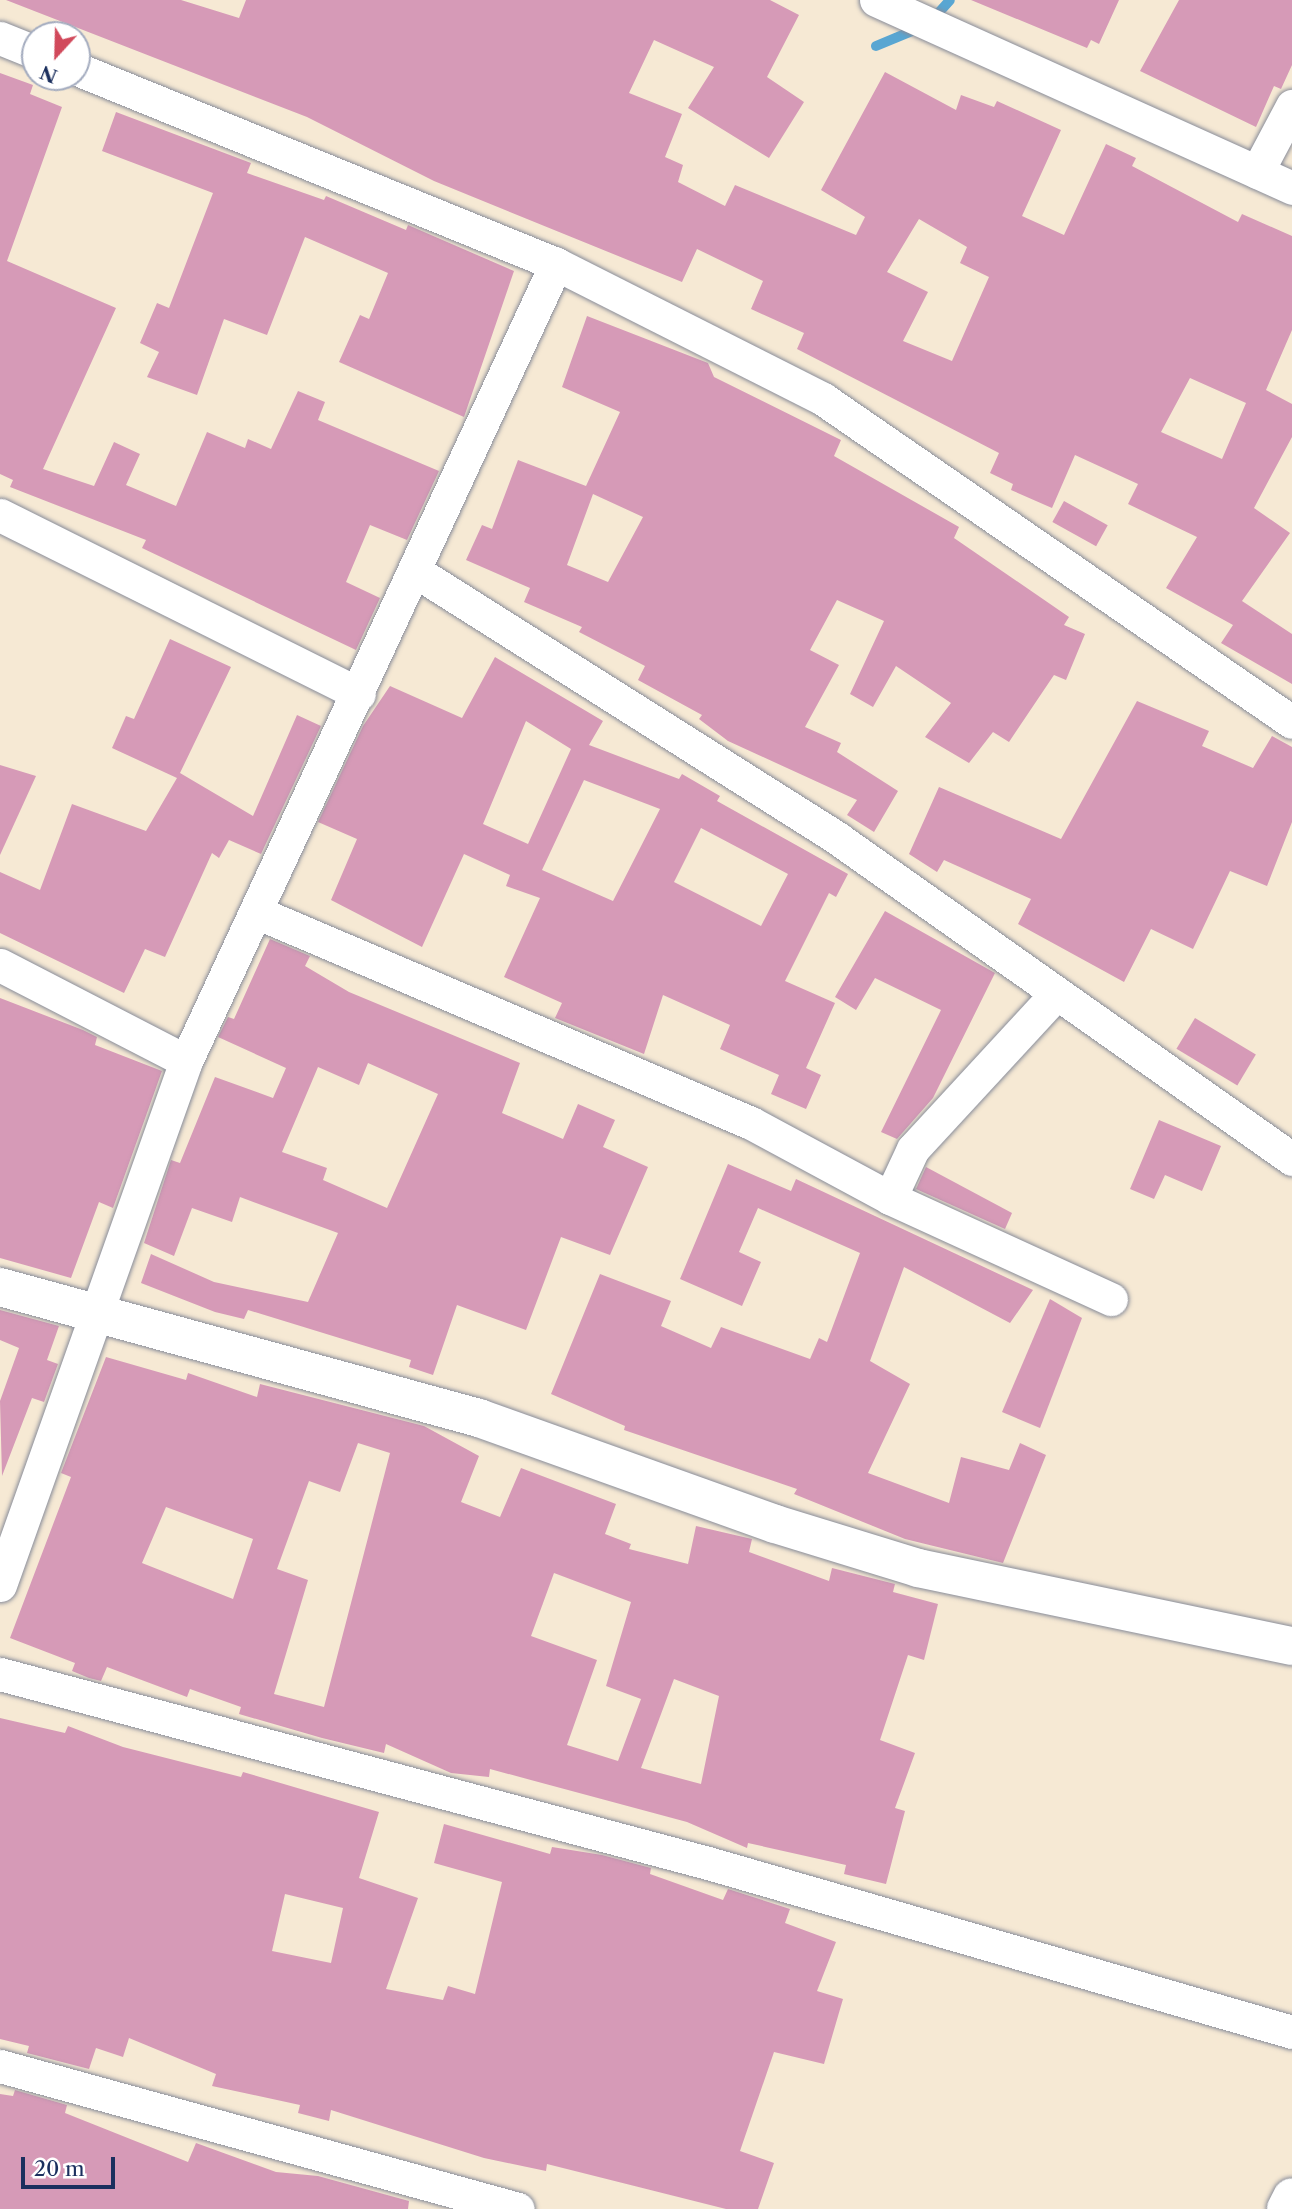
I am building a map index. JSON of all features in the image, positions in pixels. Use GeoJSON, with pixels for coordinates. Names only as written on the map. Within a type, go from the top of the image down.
{"type":"FeatureCollection","features":[{"type":"Feature","properties":{"kind":"main road"},"geometry":{"type":"LineString","coordinates":[[0,1287],[480,1418],[775,1524],[918,1568],[1292,1646]]}},
{"type":"Feature","properties":{"kind":"main road"},"geometry":{"type":"LineString","coordinates":[[1286,2209],[1292,2197]]}},
{"type":"Feature","properties":{"kind":"street"},"geometry":{"type":"LineString","coordinates":[[876,0],[1292,188]]}},
{"type":"Feature","properties":{"kind":"street"},"geometry":{"type":"LineString","coordinates":[[0,38],[21,46]]}},
{"type":"Feature","properties":{"kind":"street"},"geometry":{"type":"LineString","coordinates":[[91,75],[556,264],[823,399],[1292,722]]}},
{"type":"Feature","properties":{"kind":"street"},"geometry":{"type":"LineString","coordinates":[[1256,172],[1292,106]]}},
{"type":"Feature","properties":{"kind":"street"},"geometry":{"type":"LineString","coordinates":[[0,1586],[186,1062],[359,694],[556,264]]}},
{"type":"Feature","properties":{"kind":"street"},"geometry":{"type":"LineString","coordinates":[[0,515],[359,694]]}},
{"type":"Feature","properties":{"kind":"street"},"geometry":{"type":"LineString","coordinates":[[415,571],[837,838],[1055,995],[1292,1159]]}},
{"type":"Feature","properties":{"kind":"street"},"geometry":{"type":"LineString","coordinates":[[256,912],[751,1123],[890,1198],[1111,1299]]}},
{"type":"Feature","properties":{"kind":"street"},"geometry":{"type":"LineString","coordinates":[[0,965],[186,1062]]}},
{"type":"Feature","properties":{"kind":"street"},"geometry":{"type":"LineString","coordinates":[[890,1198],[913,1149],[1055,995]]}},
{"type":"Feature","properties":{"kind":"street"},"geometry":{"type":"LineString","coordinates":[[0,1674],[708,1863],[1292,2032]]}},
{"type":"Feature","properties":{"kind":"street"},"geometry":{"type":"LineString","coordinates":[[0,2066],[518,2209]]}},
{"type":"Feature","properties":{"kind":"building"},"geometry":{"type":"Polygon","coordinates":[[[6,0],[181,0],[239,18],[246,0],[770,0],[799,15],[767,77],[804,102],[769,158],[688,108],[714,67],[654,40],[629,93],[682,114],[665,157],[683,165],[678,182],[725,206],[735,185],[856,235],[865,217],[821,190],[885,72],[956,110],[961,95],[994,107],[997,101],[1061,130],[1022,216],[1064,235],[1106,144],[1136,158],[1132,166],[1238,222],[1242,214],[1292,236],[1292,330],[1266,390],[1292,404],[1292,437],[1254,508],[1290,533],[1242,601],[1292,634],[1292,684],[1221,643],[1233,625],[1166,588],[1197,537],[1128,504],[1138,484],[1075,455],[1052,508],[1011,490],[1013,484],[990,473],[999,453],[797,349],[804,333],[751,309],[763,281],[697,249],[682,282],[434,181],[307,117],[91,33],[91,21],[60,21],[6,0]],[[919,219],[887,272],[928,292],[903,341],[952,361],[989,277],[960,263],[967,247],[919,219]],[[1190,378],[1161,432],[1222,459],[1246,403],[1190,378]]]}},
{"type":"Feature","properties":{"kind":"building"},"geometry":{"type":"Polygon","coordinates":[[[971,0],[1119,0],[1099,44],[1091,40],[1087,48],[971,0]]]}},
{"type":"Feature","properties":{"kind":"building"},"geometry":{"type":"Polygon","coordinates":[[[1179,0],[1292,0],[1292,65],[1281,89],[1274,86],[1256,127],[1140,71],[1179,0]]]}},
{"type":"Feature","properties":{"kind":"building"},"geometry":{"type":"Polygon","coordinates":[[[0,73],[21,81],[21,91],[31,91],[30,94],[62,107],[7,261],[116,308],[43,469],[94,486],[114,442],[140,454],[126,485],[176,506],[207,432],[245,448],[248,439],[271,449],[298,391],[325,402],[318,420],[439,471],[407,540],[370,525],[346,582],[380,598],[356,650],[142,548],[146,540],[10,487],[13,480],[0,474],[0,73]]]}},
{"type":"Feature","properties":{"kind":"building"},"geometry":{"type":"Polygon","coordinates":[[[116,112],[251,163],[247,173],[324,200],[326,196],[406,230],[408,225],[514,271],[464,417],[339,362],[360,315],[369,319],[388,273],[305,237],[267,335],[224,319],[197,395],[147,377],[159,352],[140,343],[157,303],[169,308],[213,193],[102,151],[116,112]]]}},
{"type":"Feature","properties":{"kind":"building"},"geometry":{"type":"Polygon","coordinates":[[[587,316],[708,363],[714,377],[841,440],[834,456],[959,527],[954,538],[1069,617],[1064,625],[1085,634],[1066,680],[1054,675],[1009,742],[993,732],[969,763],[925,737],[951,703],[896,666],[873,707],[850,694],[884,621],[837,600],[810,650],[839,665],[805,727],[841,743],[837,752],[898,791],[874,832],[847,815],[857,800],[728,741],[699,719],[702,715],[638,680],[645,666],[579,632],[582,627],[524,602],[530,588],[466,560],[482,525],[492,529],[518,460],[586,486],[620,412],[562,387],[587,316]],[[593,494],[567,565],[608,582],[643,517],[593,494]]]}},
{"type":"Feature","properties":{"kind":"building"},"geometry":{"type":"Polygon","coordinates":[[[1064,501],[1108,525],[1096,546],[1052,522],[1064,501]]]}},
{"type":"Feature","properties":{"kind":"building"},"geometry":{"type":"Polygon","coordinates":[[[170,639],[231,667],[180,773],[253,816],[297,715],[321,726],[261,854],[229,840],[219,858],[212,853],[165,957],[145,949],[124,993],[0,933],[0,872],[40,890],[72,804],[146,831],[177,778],[112,748],[126,716],[134,719],[170,639]]]}},
{"type":"Feature","properties":{"kind":"building"},"geometry":{"type":"Polygon","coordinates":[[[495,657],[603,721],[589,745],[679,779],[682,774],[720,796],[717,801],[848,874],[836,897],[829,893],[785,981],[835,1003],[806,1068],[821,1075],[806,1109],[771,1094],[779,1075],[720,1049],[730,1025],[663,995],[644,1054],[555,1018],[562,1003],[504,977],[540,898],[506,886],[510,875],[464,854],[422,947],[331,900],[357,839],[318,822],[363,726],[390,686],[462,718],[495,657]],[[526,721],[483,824],[528,844],[571,749],[526,721]],[[584,780],[542,870],[613,901],[660,809],[584,780]],[[701,828],[674,882],[761,926],[788,874],[701,828]]]}},
{"type":"Feature","properties":{"kind":"building"},"geometry":{"type":"Polygon","coordinates":[[[1137,701],[1209,731],[1202,746],[1253,768],[1272,736],[1292,747],[1292,822],[1267,886],[1230,871],[1193,949],[1151,929],[1124,982],[1018,924],[1031,899],[944,860],[937,872],[909,854],[939,787],[1061,839],[1137,701]]]}},
{"type":"Feature","properties":{"kind":"building"},"geometry":{"type":"Polygon","coordinates":[[[0,765],[36,776],[0,855],[0,765]]]}},
{"type":"Feature","properties":{"kind":"building"},"geometry":{"type":"Polygon","coordinates":[[[885,911],[995,973],[933,1098],[897,1139],[881,1132],[941,1010],[875,978],[856,1010],[835,997],[885,911]]]}},
{"type":"Feature","properties":{"kind":"building"},"geometry":{"type":"Polygon","coordinates":[[[270,939],[310,956],[305,966],[349,992],[520,1063],[502,1113],[563,1139],[578,1104],[615,1120],[603,1147],[648,1167],[610,1255],[561,1237],[526,1330],[457,1305],[433,1375],[409,1367],[411,1360],[248,1310],[244,1319],[215,1312],[141,1283],[151,1254],[214,1282],[308,1302],[338,1233],[240,1197],[232,1222],[192,1208],[174,1256],[144,1243],[171,1160],[180,1163],[215,1077],[273,1098],[286,1068],[218,1037],[228,1017],[234,1019],[270,939]],[[368,1063],[359,1085],[318,1067],[282,1152],[327,1168],[323,1180],[387,1208],[438,1094],[368,1063]]]}},
{"type":"Feature","properties":{"kind":"building"},"geometry":{"type":"Polygon","coordinates":[[[0,998],[83,1030],[97,1037],[95,1045],[162,1071],[113,1208],[99,1202],[71,1278],[0,1258],[0,998]]]}},
{"type":"Feature","properties":{"kind":"building"},"geometry":{"type":"Polygon","coordinates":[[[1195,1018],[1256,1055],[1237,1085],[1176,1049],[1195,1018]]]}},
{"type":"Feature","properties":{"kind":"building"},"geometry":{"type":"Polygon","coordinates":[[[1159,1120],[1221,1146],[1202,1191],[1165,1175],[1154,1199],[1130,1189],[1159,1120]]]}},
{"type":"Feature","properties":{"kind":"building"},"geometry":{"type":"Polygon","coordinates":[[[728,1164],[791,1191],[796,1179],[1033,1290],[1010,1323],[904,1267],[870,1361],[910,1384],[868,1473],[949,1503],[961,1457],[1009,1470],[1020,1443],[1046,1455],[1003,1563],[905,1539],[794,1494],[797,1489],[624,1430],[625,1426],[551,1394],[600,1274],[671,1301],[661,1326],[711,1348],[721,1327],[810,1359],[819,1338],[827,1342],[860,1253],[758,1208],[739,1252],[761,1262],[742,1306],[680,1279],[728,1164]]]}},
{"type":"Feature","properties":{"kind":"building"},"geometry":{"type":"Polygon","coordinates":[[[926,1167],[1012,1213],[1005,1229],[916,1189],[926,1167]]]}},
{"type":"Feature","properties":{"kind":"building"},"geometry":{"type":"Polygon","coordinates":[[[1050,1299],[1082,1318],[1040,1428],[1002,1412],[1050,1299]]]}},
{"type":"Feature","properties":{"kind":"building"},"geometry":{"type":"Polygon","coordinates":[[[0,1310],[59,1326],[47,1360],[58,1364],[44,1402],[32,1398],[2,1476],[0,1401],[19,1348],[0,1340],[0,1310]]]}},
{"type":"Feature","properties":{"kind":"building"},"geometry":{"type":"Polygon","coordinates":[[[106,1357],[186,1380],[188,1373],[257,1397],[260,1384],[424,1426],[479,1456],[461,1502],[500,1517],[521,1468],[616,1504],[605,1534],[631,1544],[629,1549],[688,1564],[696,1526],[752,1539],[749,1552],[829,1581],[832,1568],[895,1584],[893,1592],[938,1604],[924,1660],[908,1655],[880,1740],[915,1753],[895,1808],[905,1811],[886,1884],[844,1874],[846,1865],[748,1843],[747,1848],[687,1822],[490,1769],[489,1777],[451,1773],[386,1744],[384,1753],[322,1738],[239,1714],[241,1707],[190,1689],[187,1697],[107,1667],[101,1681],[72,1671],[75,1663],[10,1638],[71,1477],[61,1473],[106,1357]],[[358,1443],[340,1492],[309,1481],[277,1569],[308,1580],[274,1694],[324,1707],[390,1453],[358,1443]],[[166,1507],[142,1563],[233,1599],[253,1539],[166,1507]],[[554,1573],[531,1636],[597,1660],[567,1745],[618,1761],[641,1699],[606,1686],[631,1602],[554,1573]],[[674,1679],[641,1768],[701,1784],[719,1696],[674,1679]]]}},
{"type":"Feature","properties":{"kind":"building"},"geometry":{"type":"Polygon","coordinates":[[[0,1718],[65,1733],[68,1726],[123,1747],[241,1777],[243,1772],[379,1812],[359,1878],[418,1898],[386,1989],[443,2000],[448,1986],[475,1994],[502,1882],[434,1863],[444,1824],[550,1854],[552,1847],[602,1855],[651,1868],[650,1874],[723,1900],[728,1889],[790,1909],[785,1923],[836,1942],[817,1991],[843,1999],[824,2064],[774,2052],[740,2151],[774,2163],[758,2209],[726,2209],[547,2164],[546,2171],[484,2158],[331,2110],[329,2121],[298,2113],[300,2105],[212,2086],[216,2074],[129,2038],[123,2057],[96,2048],[89,2069],[27,2053],[29,2046],[0,2039],[0,1718]],[[285,1894],[272,1951],[331,1963],[343,1908],[285,1894]]]}},
{"type":"Feature","properties":{"kind":"building"},"geometry":{"type":"Polygon","coordinates":[[[15,2090],[67,2105],[65,2113],[188,2162],[196,2143],[276,2172],[318,2176],[409,2201],[408,2209],[0,2209],[0,2094],[13,2096],[15,2090]]]}},
{"type":"Feature","properties":{"kind":"waterway"},"geometry":{"type":"LineString","coordinates":[[933,19],[950,0]]}},
{"type":"Feature","properties":{"kind":"waterway"},"geometry":{"type":"LineString","coordinates":[[876,46],[917,29]]}}]}
